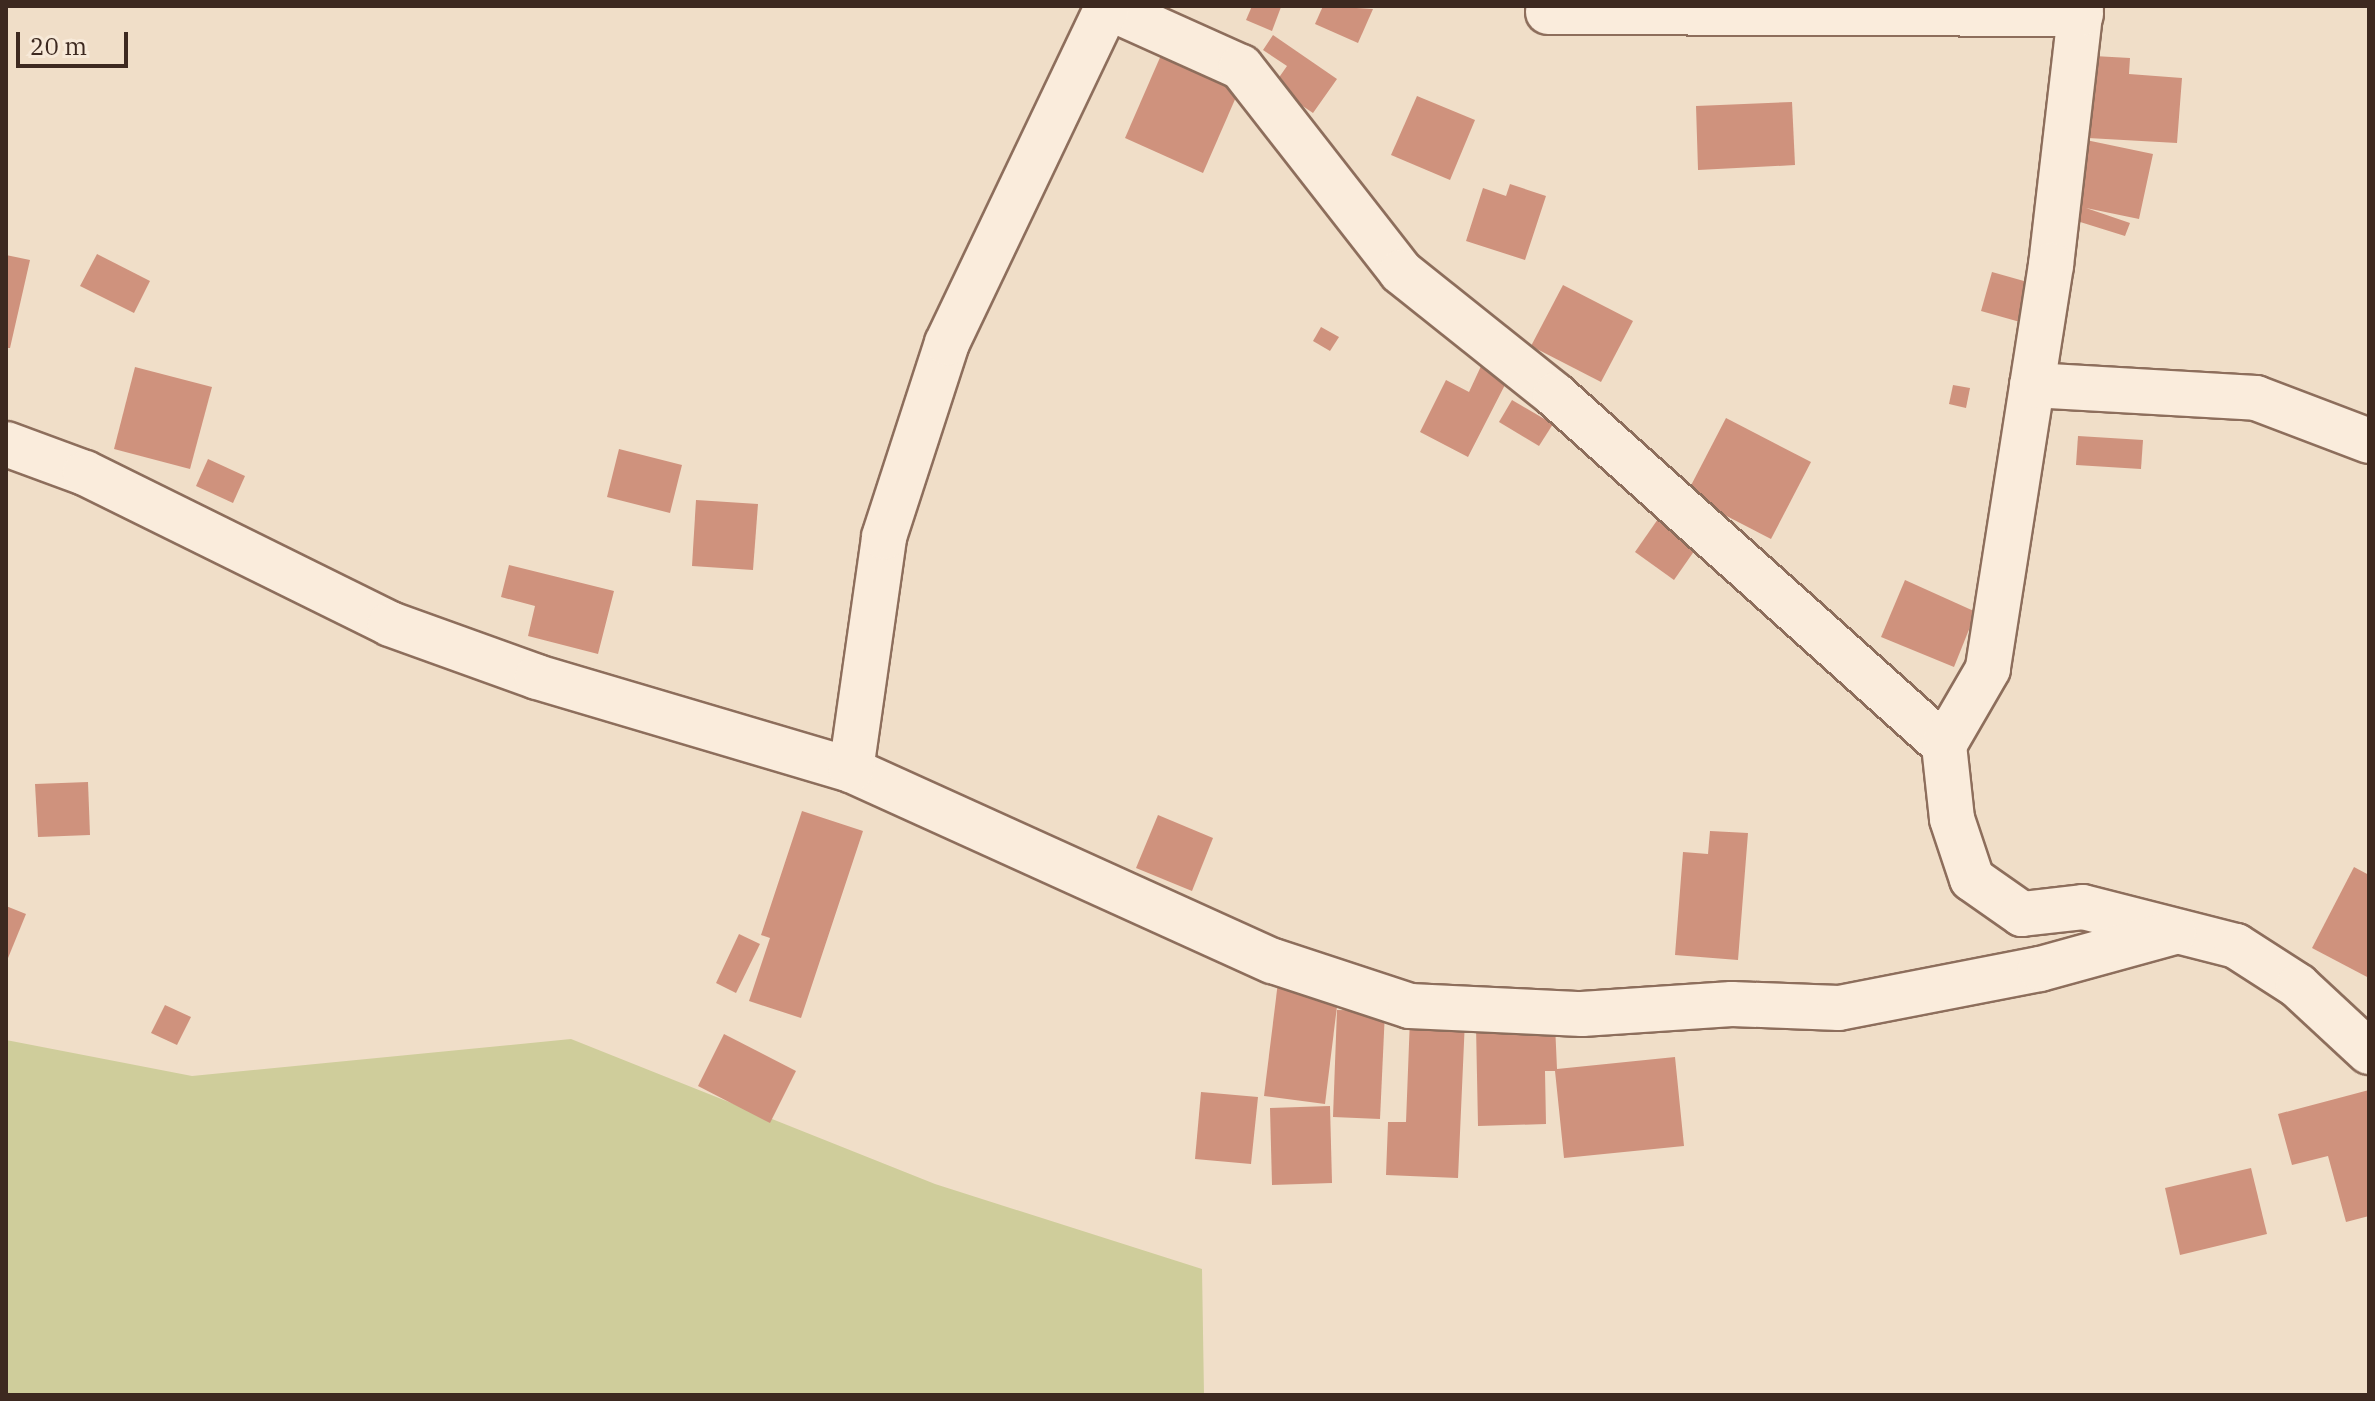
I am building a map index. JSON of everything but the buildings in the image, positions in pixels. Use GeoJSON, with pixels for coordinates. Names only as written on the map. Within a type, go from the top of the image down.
{"type":"FeatureCollection","features":[{"type":"Feature","properties":{"kind":"street"},"geometry":{"type":"LineString","coordinates":[[851,770],[884,537],[947,343],[1106,7],[1241,67],[1401,272],[1555,395],[1944,745]]}},
{"type":"Feature","properties":{"kind":"street"},"geometry":{"type":"LineString","coordinates":[[1548,12],[2081,10],[2032,385],[1988,669],[1944,745],[1952,819],[1972,879],[2022,914],[2083,907],[2236,946],[2298,986],[2369,1052]]}},
{"type":"Feature","properties":{"kind":"street"},"geometry":{"type":"LineString","coordinates":[[2032,385],[2256,398],[2369,441]]}},
{"type":"Feature","properties":{"kind":"street"},"geometry":{"type":"LineString","coordinates":[[6,444],[85,473],[390,624],[537,677],[851,770],[1273,961],[1410,1006],[1582,1014],[1732,1004],[1839,1008],[2040,969],[2174,932]]}},
{"type":"Feature","properties":{"kind":"shaded area"},"geometry":{"type":"Polygon","coordinates":[[[571,1039],[935,1184],[1202,1269],[1204,1395],[6,1395],[6,1040],[192,1076],[571,1039]]]}}]}
